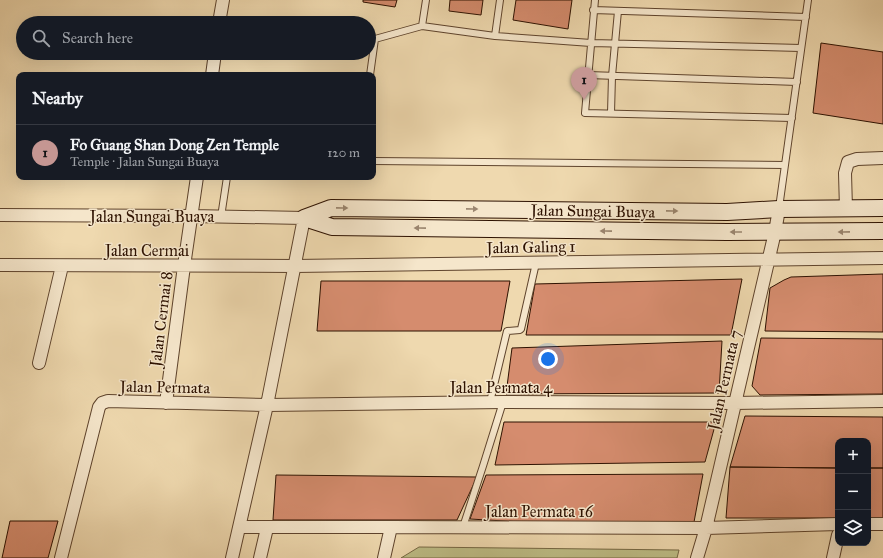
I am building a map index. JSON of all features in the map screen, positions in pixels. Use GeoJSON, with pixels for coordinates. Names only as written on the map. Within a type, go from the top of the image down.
{"type":"FeatureCollection","features":[{"type":"Feature","properties":{"kind":"street"},"geometry":{"type":"LineString","coordinates":[[220,16],[223,0]]}},
{"type":"Feature","properties":{"kind":"street"},"geometry":{"type":"LineString","coordinates":[[212,72],[214,60]]}},
{"type":"Feature","properties":{"kind":"street"},"geometry":{"type":"LineString","coordinates":[[846,209],[845,173],[848,162],[857,159],[883,158]]}},
{"type":"Feature","properties":{"kind":"street","name":"Jalan Cermai 8"},"geometry":{"type":"LineString","coordinates":[[166,403],[197,180]]}},
{"type":"Feature","properties":{"kind":"street","name":"Jalan Sungai Buaya"},"geometry":{"type":"LineString","coordinates":[[304,218],[331,208],[727,212],[883,208]]}},
{"type":"Feature","properties":{"kind":"street","name":"Jalan Permata 7"},"geometry":{"type":"LineString","coordinates":[[697,558],[706,528],[779,210]]}},
{"type":"Feature","properties":{"kind":"street","name":"Jalan Sungai Buaya"},"geometry":{"type":"LineString","coordinates":[[0,216],[191,216],[304,218],[332,227],[775,232],[883,231]]}},
{"type":"Feature","properties":{"kind":"street"},"geometry":{"type":"LineString","coordinates":[[232,558],[267,405],[304,218]]}},
{"type":"Feature","properties":{"kind":"street","name":"Jalan Galing 1"},"geometry":{"type":"LineString","coordinates":[[295,266],[883,258]]}},
{"type":"Feature","properties":{"kind":"street","name":"Jalan Cermai"},"geometry":{"type":"LineString","coordinates":[[0,265],[295,266]]}},
{"type":"Feature","properties":{"kind":"street"},"geometry":{"type":"LineString","coordinates":[[39,364],[62,266]]}},
{"type":"Feature","properties":{"kind":"street","name":"Jalan Permata"},"geometry":{"type":"LineString","coordinates":[[62,558],[99,407],[102,404],[108,401],[267,405]]}},
{"type":"Feature","properties":{"kind":"street","name":"Jalan Permata 4"},"geometry":{"type":"LineString","coordinates":[[267,405],[490,402],[735,403],[883,401]]}},
{"type":"Feature","properties":{"kind":"street","name":"Jalan Permata 16"},"geometry":{"type":"LineString","coordinates":[[239,527],[706,528],[835,524]]}},
{"type":"Feature","properties":{"kind":"street"},"geometry":{"type":"LineString","coordinates":[[871,524],[883,524]]}},
{"type":"Feature","properties":{"kind":"street"},"geometry":{"type":"LineString","coordinates":[[384,558],[391,527]]}},
{"type":"Feature","properties":{"kind":"street"},"geometry":{"type":"LineString","coordinates":[[260,558],[267,528]]}},
{"type":"Feature","properties":{"kind":"street"},"geometry":{"type":"LineString","coordinates":[[833,558],[836,546]]}},
{"type":"Feature","properties":{"kind":"lane"},"geometry":{"type":"LineString","coordinates":[[422,26],[426,0]]}},
{"type":"Feature","properties":{"kind":"lane"},"geometry":{"type":"LineString","coordinates":[[495,36],[500,0]]}},
{"type":"Feature","properties":{"kind":"lane"},"geometry":{"type":"LineString","coordinates":[[595,0],[584,113],[792,118]]}},
{"type":"Feature","properties":{"kind":"lane"},"geometry":{"type":"LineString","coordinates":[[779,210],[808,0]]}},
{"type":"Feature","properties":{"kind":"lane"},"geometry":{"type":"LineString","coordinates":[[593,10],[806,17]]}},
{"type":"Feature","properties":{"kind":"lane"},"geometry":{"type":"LineString","coordinates":[[611,113],[612,76],[618,11]]}},
{"type":"Feature","properties":{"kind":"lane"},"geometry":{"type":"LineString","coordinates":[[376,37],[422,26],[495,36],[591,43],[801,48]]}},
{"type":"Feature","properties":{"kind":"lane"},"geometry":{"type":"LineString","coordinates":[[370,72],[371,60]]}},
{"type":"Feature","properties":{"kind":"lane"},"geometry":{"type":"LineString","coordinates":[[588,75],[797,82]]}},
{"type":"Feature","properties":{"kind":"lane"},"geometry":{"type":"LineString","coordinates":[[376,161],[785,166]]}},
{"type":"Feature","properties":{"kind":"lane"},"geometry":{"type":"LineString","coordinates":[[221,217],[227,180]]}},
{"type":"Feature","properties":{"kind":"lane"},"geometry":{"type":"LineString","coordinates":[[490,402],[507,332],[521,329],[536,263]]}},
{"type":"Feature","properties":{"kind":"lane"},"geometry":{"type":"LineString","coordinates":[[463,527],[503,402]]}},
{"type":"Feature","properties":{"kind":"green space"},"geometry":{"type":"Polygon","coordinates":[[[419,547],[679,550],[677,558],[401,558],[419,547]]]}},
{"type":"Feature","properties":{"kind":"building"},"geometry":{"type":"Polygon","coordinates":[[[363,0],[397,0],[395,7],[363,2],[363,0]]]}},
{"type":"Feature","properties":{"kind":"building"},"geometry":{"type":"Polygon","coordinates":[[[450,0],[483,0],[481,15],[449,11],[450,0]]]}},
{"type":"Feature","properties":{"kind":"building"},"geometry":{"type":"Polygon","coordinates":[[[516,0],[572,0],[568,29],[513,20],[516,0]]]}},
{"type":"Feature","properties":{"kind":"building"},"geometry":{"type":"Polygon","coordinates":[[[821,43],[883,52],[883,124],[813,113],[821,43]]]}},
{"type":"Feature","properties":{"kind":"building"},"geometry":{"type":"Polygon","coordinates":[[[883,274],[883,332],[765,331],[770,288],[784,280],[791,277],[883,274]]]}},
{"type":"Feature","properties":{"kind":"building"},"geometry":{"type":"Polygon","coordinates":[[[742,279],[731,335],[526,335],[535,284],[742,279]]]}},
{"type":"Feature","properties":{"kind":"building"},"geometry":{"type":"Polygon","coordinates":[[[321,281],[510,281],[501,331],[317,331],[321,281]]]}},
{"type":"Feature","properties":{"kind":"building"},"geometry":{"type":"Polygon","coordinates":[[[761,338],[883,339],[883,394],[760,395],[752,386],[761,338]]]}},
{"type":"Feature","properties":{"kind":"building"},"geometry":{"type":"Polygon","coordinates":[[[722,341],[719,393],[506,394],[512,348],[722,341]]]}},
{"type":"Feature","properties":{"kind":"building"},"geometry":{"type":"Polygon","coordinates":[[[745,416],[883,417],[883,468],[871,468],[871,438],[835,438],[835,468],[730,467],[745,416]]]}},
{"type":"Feature","properties":{"kind":"building"},"geometry":{"type":"Polygon","coordinates":[[[504,422],[716,422],[705,462],[495,465],[504,422]]]}},
{"type":"Feature","properties":{"kind":"building"},"geometry":{"type":"Polygon","coordinates":[[[730,467],[835,468],[835,518],[726,518],[730,467]]]}},
{"type":"Feature","properties":{"kind":"building"},"geometry":{"type":"Polygon","coordinates":[[[871,468],[883,468],[883,518],[871,518],[871,468]]]}},
{"type":"Feature","properties":{"kind":"building"},"geometry":{"type":"Polygon","coordinates":[[[703,474],[694,522],[573,525],[470,519],[486,475],[703,474]]]}},
{"type":"Feature","properties":{"kind":"building"},"geometry":{"type":"Polygon","coordinates":[[[276,475],[477,477],[457,520],[273,520],[276,475]]]}},
{"type":"Feature","properties":{"kind":"building"},"geometry":{"type":"Polygon","coordinates":[[[10,521],[58,521],[48,558],[2,558],[10,521]]]}},
{"type":"Feature","properties":{"kind":"place","name":"Fo Guang Shan Dong Zen Temple"},"geometry":{"type":"Point","coordinates":[584,100]}}]}
